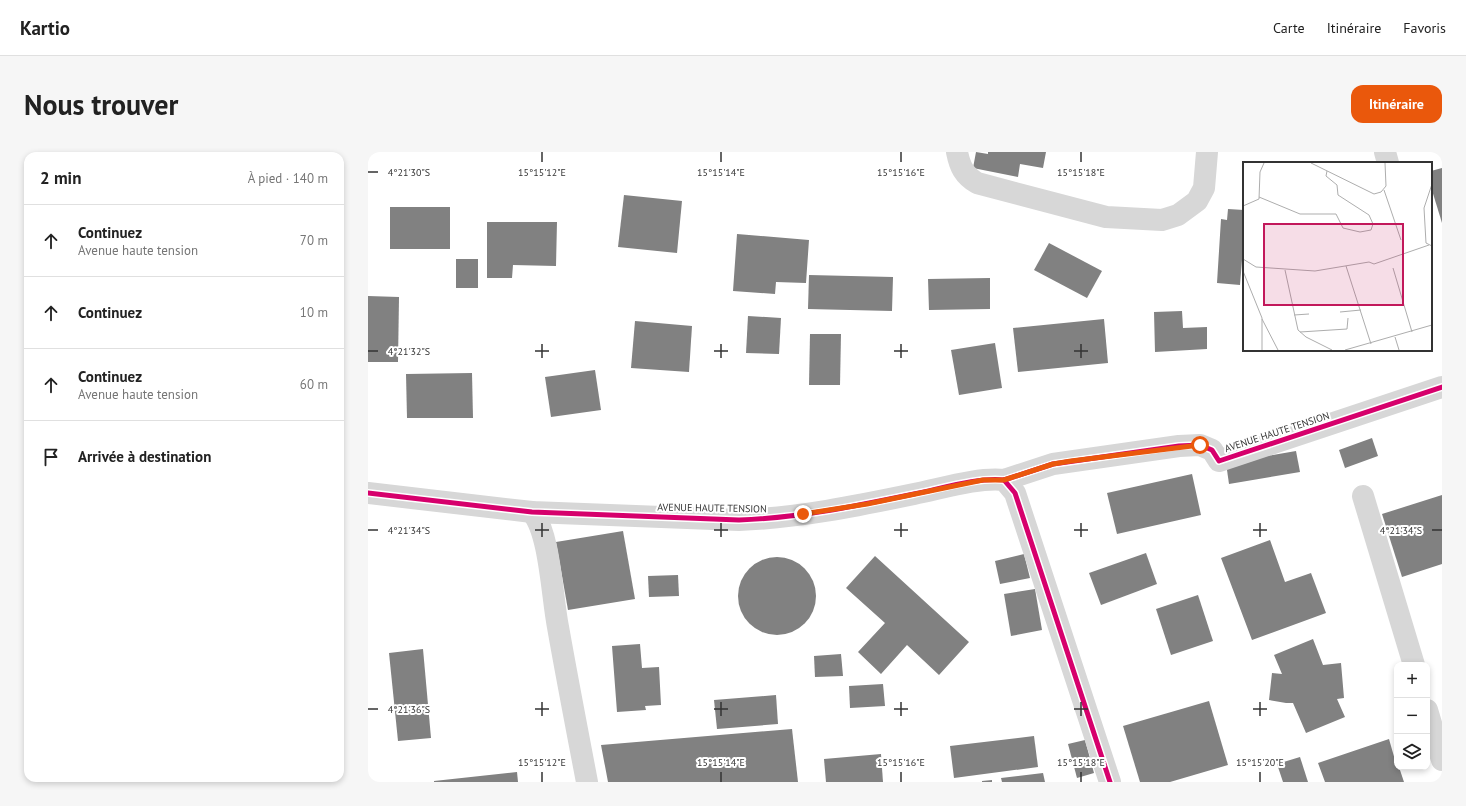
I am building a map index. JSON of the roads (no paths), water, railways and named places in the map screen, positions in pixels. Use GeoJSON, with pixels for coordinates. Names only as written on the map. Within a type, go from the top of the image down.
{"type":"FeatureCollection","features":[{"type":"Feature","properties":{"kind":"street"},"geometry":{"type":"LineString","coordinates":[[957,152],[960,164],[966,176],[976,183],[1106,217],[1162,220],[1178,214],[1197,201],[1204,188],[1207,152]]}},
{"type":"Feature","properties":{"kind":"street"},"geometry":{"type":"LineString","coordinates":[[1385,152],[1388,162]]}},
{"type":"Feature","properties":{"kind":"street","name":"AVENUE HAUTE TENSION"},"geometry":{"type":"LineString","coordinates":[[368,493],[532,512],[739,520],[766,519],[867,504],[994,480],[1053,464],[1179,446],[1200,445],[1212,450],[1219,461],[1442,387]]}},
{"type":"Feature","properties":{"kind":"street"},"geometry":{"type":"LineString","coordinates":[[994,480],[1015,493],[1110,782]]}},
{"type":"Feature","properties":{"kind":"street"},"geometry":{"type":"LineString","coordinates":[[1363,496],[1413,662]]}},
{"type":"Feature","properties":{"kind":"street"},"geometry":{"type":"LineString","coordinates":[[532,512],[541,526],[559,633],[587,782]]}},
{"type":"Feature","properties":{"kind":"street"},"geometry":{"type":"LineString","coordinates":[[1430,720],[1442,760]]}}]}
